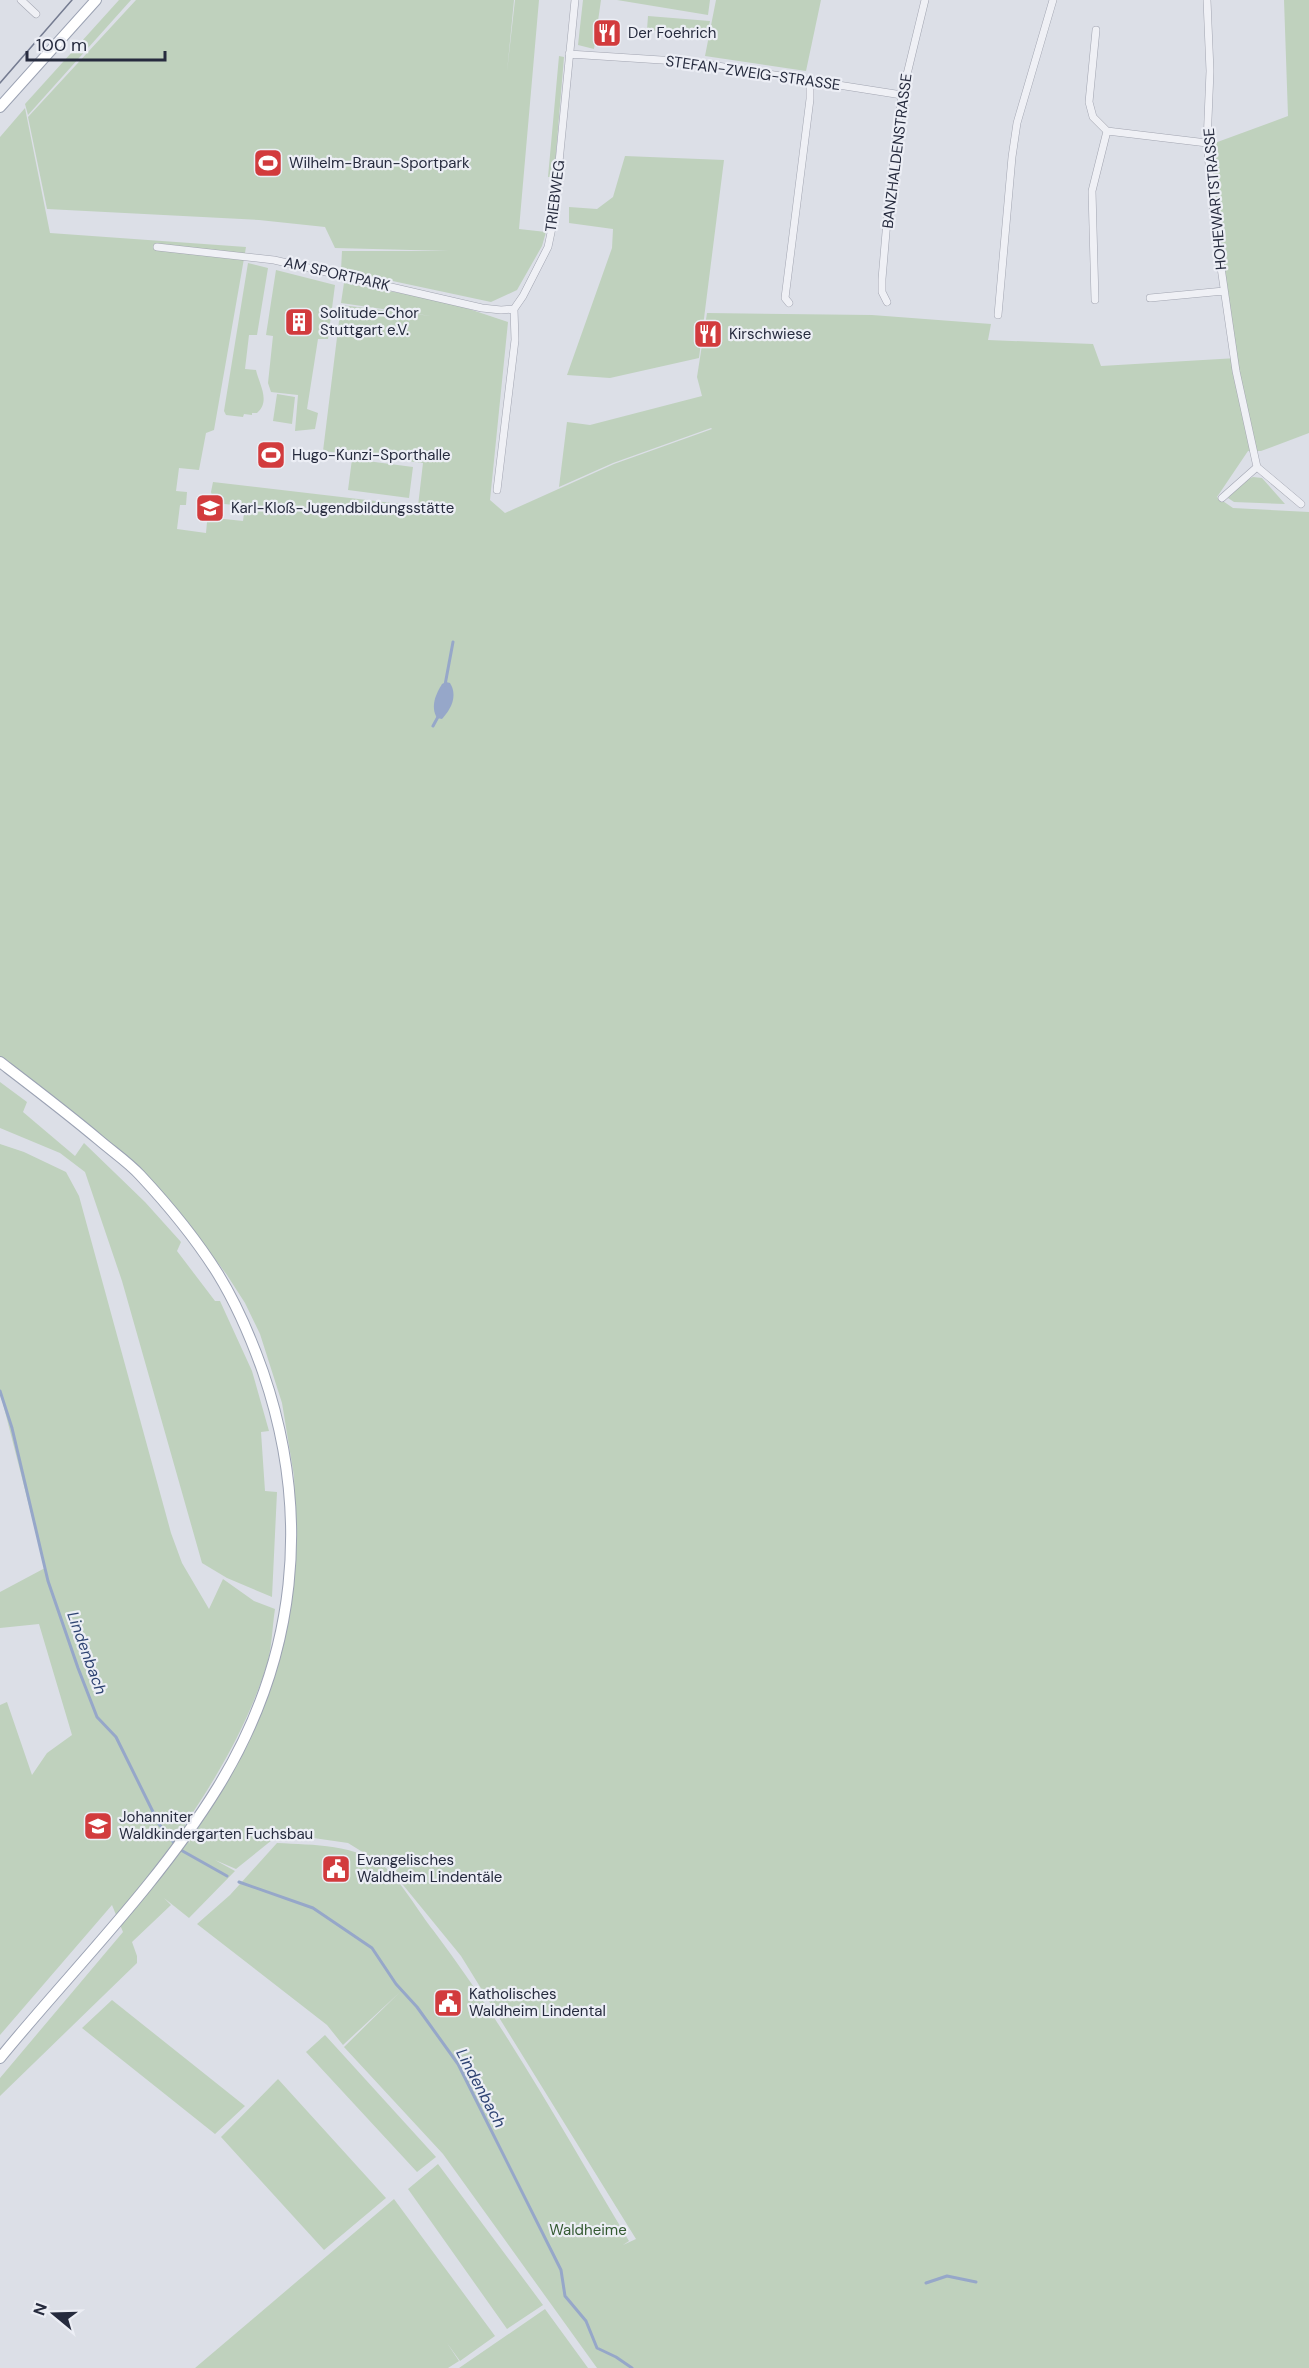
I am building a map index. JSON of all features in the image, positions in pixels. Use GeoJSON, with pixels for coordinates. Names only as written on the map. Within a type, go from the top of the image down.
{"type":"FeatureCollection","features":[{"type":"Feature","properties":{"kind":"main road"},"geometry":{"type":"LineString","coordinates":[[0,107],[96,0]]}},
{"type":"Feature","properties":{"kind":"main road"},"geometry":{"type":"LineString","coordinates":[[0,1062],[53,1102],[137,1172],[175,1215],[208,1258],[229,1293],[253,1345],[277,1414],[288,1471],[292,1515],[291,1569],[276,1652],[248,1730],[219,1786],[170,1857],[0,2058]]}},
{"type":"Feature","properties":{"kind":"street"},"geometry":{"type":"LineString","coordinates":[[21,0],[36,14]]}},
{"type":"Feature","properties":{"kind":"street","name":"TRIEBWEG"},"geometry":{"type":"LineString","coordinates":[[514,309],[548,247],[560,159],[575,0]]}},
{"type":"Feature","properties":{"kind":"street","name":"BANZHALDENSTRASSE"},"geometry":{"type":"LineString","coordinates":[[887,302],[882,292],[882,279],[895,139],[902,95],[925,0]]}},
{"type":"Feature","properties":{"kind":"street"},"geometry":{"type":"LineString","coordinates":[[998,315],[1017,123],[1053,0]]}},
{"type":"Feature","properties":{"kind":"street","name":"HOHEWARTSTRASSE"},"geometry":{"type":"LineString","coordinates":[[1207,0],[1210,71],[1207,143],[1215,225],[1236,371],[1257,467]]}},
{"type":"Feature","properties":{"kind":"street"},"geometry":{"type":"LineString","coordinates":[[1096,30],[1089,102],[1093,117],[1107,131],[1207,143]]}},
{"type":"Feature","properties":{"kind":"street","name":"STEFAN-ZWEIG-STRASSE"},"geometry":{"type":"LineString","coordinates":[[569,54],[692,62],[902,95]]}},
{"type":"Feature","properties":{"kind":"street"},"geometry":{"type":"LineString","coordinates":[[789,303],[785,298],[810,99],[810,81]]}},
{"type":"Feature","properties":{"kind":"street"},"geometry":{"type":"LineString","coordinates":[[1095,300],[1092,191],[1107,131]]}},
{"type":"Feature","properties":{"kind":"street","name":"AM SPORTPARK"},"geometry":{"type":"LineString","coordinates":[[157,247],[274,260],[482,308],[514,309]]}},
{"type":"Feature","properties":{"kind":"street","name":"HOHEWARTSTRASSE"},"geometry":{"type":"LineString","coordinates":[[1150,298],[1224,291]]}},
{"type":"Feature","properties":{"kind":"street"},"geometry":{"type":"LineString","coordinates":[[497,490],[514,351],[514,309]]}},
{"type":"Feature","properties":{"kind":"street"},"geometry":{"type":"LineString","coordinates":[[1222,498],[1257,467],[1301,504]]}},
{"type":"Feature","properties":{"kind":"green space"},"geometry":{"type":"Polygon","coordinates":[[[119,0],[131,0],[28,115],[25,104],[119,0]]]}},
{"type":"Feature","properties":{"kind":"green space","name":"Wilhelm-Braun-Sportpark"},"geometry":{"type":"Polygon","coordinates":[[[136,0],[514,0],[507,72],[515,0],[539,0],[519,229],[546,232],[542,246],[517,290],[491,302],[341,270],[342,251],[449,251],[335,248],[325,227],[259,220],[47,209],[28,117],[136,0]]]}},
{"type":"Feature","properties":{"kind":"green space"},"geometry":{"type":"Polygon","coordinates":[[[583,0],[601,0],[594,49],[578,45],[583,0]]]}},
{"type":"Feature","properties":{"kind":"green space"},"geometry":{"type":"Polygon","coordinates":[[[617,0],[710,0],[708,15],[617,0]]]}},
{"type":"Feature","properties":{"kind":"green space"},"geometry":{"type":"Polygon","coordinates":[[[716,0],[821,0],[806,71],[705,56],[716,0]]]}},
{"type":"Feature","properties":{"kind":"green space","name":"Waldheime"},"geometry":{"type":"Polygon","coordinates":[[[1284,0],[1309,0],[1309,433],[1261,451],[1248,451],[1217,497],[1233,508],[1309,512],[1309,2368],[597,2368],[443,2154],[344,2047],[400,1992],[343,2045],[327,2025],[197,1924],[230,1895],[277,1843],[320,1845],[348,1850],[362,1854],[386,1868],[460,1967],[511,2044],[629,2241],[623,2245],[636,2239],[461,1956],[390,1869],[348,1843],[272,1832],[269,1834],[272,1840],[236,1869],[215,1860],[235,1871],[189,1918],[164,1898],[171,1905],[132,1942],[137,1963],[0,2096],[0,2078],[123,1932],[112,1905],[0,2035],[0,1705],[7,1702],[32,1775],[47,1753],[72,1735],[39,1624],[0,1628],[0,1592],[45,1568],[0,1392],[0,1144],[24,1152],[66,1172],[79,1196],[171,1533],[182,1563],[209,1609],[223,1579],[254,1601],[275,1609],[270,1654],[266,1668],[250,1710],[231,1749],[185,1824],[190,1844],[190,1835],[247,1746],[273,1677],[289,1617],[296,1550],[294,1476],[282,1403],[260,1334],[245,1303],[227,1275],[179,1212],[0,1058],[0,137],[25,108],[50,233],[246,247],[214,430],[206,433],[199,470],[179,468],[176,491],[187,492],[186,505],[180,505],[177,529],[206,533],[208,511],[216,512],[215,518],[243,521],[245,506],[214,503],[211,492],[213,482],[418,506],[423,463],[323,451],[341,305],[431,316],[341,303],[344,283],[445,301],[508,322],[490,500],[505,513],[614,464],[712,429],[613,463],[559,487],[567,422],[590,425],[702,396],[697,377],[707,313],[872,315],[991,324],[988,340],[1093,344],[1101,366],[1237,358],[1220,252],[1212,144],[1288,116],[1284,0]]]}},
{"type":"Feature","properties":{"kind":"green space"},"geometry":{"type":"Polygon","coordinates":[[[648,16],[710,21],[707,35],[647,30],[648,16]]]}},
{"type":"Feature","properties":{"kind":"green space"},"geometry":{"type":"Polygon","coordinates":[[[559,56],[564,57],[554,177],[548,177],[559,56]]]}},
{"type":"Feature","properties":{"kind":"green space"},"geometry":{"type":"Polygon","coordinates":[[[625,156],[724,160],[699,358],[610,378],[567,375],[612,248],[613,229],[569,223],[569,207],[597,209],[613,197],[625,156]]]}},
{"type":"Feature","properties":{"kind":"green space"},"geometry":{"type":"Polygon","coordinates":[[[248,263],[268,268],[257,335],[249,335],[245,369],[256,370],[264,398],[257,413],[244,414],[243,417],[226,415],[224,411],[248,263]]]}},
{"type":"Feature","properties":{"kind":"green space"},"geometry":{"type":"Polygon","coordinates":[[[276,270],[335,285],[328,339],[318,339],[307,409],[318,413],[315,429],[295,431],[298,395],[271,392],[268,383],[273,336],[266,335],[276,270]]]}},
{"type":"Feature","properties":{"kind":"green space"},"geometry":{"type":"Polygon","coordinates":[[[277,394],[295,397],[292,424],[273,421],[277,394]]]}},
{"type":"Feature","properties":{"kind":"green space"},"geometry":{"type":"Polygon","coordinates":[[[352,459],[413,467],[409,498],[348,490],[352,459]]]}},
{"type":"Feature","properties":{"kind":"green space"},"geometry":{"type":"Polygon","coordinates":[[[1253,477],[1262,478],[1285,504],[1234,502],[1228,498],[1245,481],[1253,477]]]}},
{"type":"Feature","properties":{"kind":"green space"},"geometry":{"type":"Polygon","coordinates":[[[0,1082],[27,1102],[23,1112],[75,1156],[84,1143],[145,1202],[181,1242],[177,1251],[215,1301],[220,1301],[252,1371],[269,1431],[261,1432],[265,1491],[277,1492],[272,1597],[227,1578],[202,1563],[122,1281],[85,1172],[60,1153],[0,1128],[0,1082]]]}},
{"type":"Feature","properties":{"kind":"green space"},"geometry":{"type":"Polygon","coordinates":[[[112,2000],[245,2106],[215,2134],[82,2028],[112,2000]]]}},
{"type":"Feature","properties":{"kind":"green space"},"geometry":{"type":"Polygon","coordinates":[[[325,2035],[436,2157],[417,2172],[306,2052],[325,2035]]]}},
{"type":"Feature","properties":{"kind":"green space"},"geometry":{"type":"Polygon","coordinates":[[[278,2079],[386,2198],[324,2250],[221,2137],[278,2079]]]}},
{"type":"Feature","properties":{"kind":"green space"},"geometry":{"type":"Polygon","coordinates":[[[438,2164],[543,2305],[507,2329],[408,2189],[438,2164]]]}},
{"type":"Feature","properties":{"kind":"green space"},"geometry":{"type":"Polygon","coordinates":[[[394,2199],[495,2336],[460,2361],[447,2343],[459,2361],[448,2368],[195,2368],[394,2199]]]}},
{"type":"Feature","properties":{"kind":"green space"},"geometry":{"type":"Polygon","coordinates":[[[545,2309],[588,2368],[459,2368],[545,2309]]]}},
{"type":"Feature","properties":{"kind":"water"},"geometry":{"type":"Polygon","coordinates":[[[450,683],[453,697],[451,707],[442,719],[437,718],[434,705],[442,684],[450,683]]]}},
{"type":"Feature","properties":{"kind":"waterway"},"geometry":{"type":"LineString","coordinates":[[445,685],[453,642]]}},
{"type":"Feature","properties":{"kind":"waterway"},"geometry":{"type":"LineString","coordinates":[[433,726],[439,715]]}},
{"type":"Feature","properties":{"kind":"waterway","name":"Lindenbach"},"geometry":{"type":"LineString","coordinates":[[0,1391],[12,1428],[48,1581],[78,1668],[97,1717],[116,1737],[159,1824],[175,1844]]}},
{"type":"Feature","properties":{"kind":"waterway","name":"Lindenbach"},"geometry":{"type":"LineString","coordinates":[[179,1849],[227,1876]]}},
{"type":"Feature","properties":{"kind":"waterway","name":"Lindenbach"},"geometry":{"type":"LineString","coordinates":[[239,1882],[313,1908],[372,1948],[396,1984],[417,2007],[458,2064],[561,2270],[565,2296],[586,2321],[597,2348],[632,2368]]}},
{"type":"Feature","properties":{"kind":"waterway"},"geometry":{"type":"LineString","coordinates":[[926,2283],[947,2276],[976,2282]]}},
{"type":"Feature","properties":{"kind":"tram line"},"geometry":{"type":"LineString","coordinates":[[0,83],[72,0]]}},
{"type":"Feature","properties":{"kind":"place","name":"Der Foehrich"},"geometry":{"type":"Point","coordinates":[607,33]}},
{"type":"Feature","properties":{"kind":"place","name":"Wilhelm-Braun-Sportpark"},"geometry":{"type":"Point","coordinates":[268,163]}},
{"type":"Feature","properties":{"kind":"place","name":"Solitude-Chor Stuttgart e.V."},"geometry":{"type":"Point","coordinates":[299,322]}},
{"type":"Feature","properties":{"kind":"place","name":"Kirschwiese"},"geometry":{"type":"Point","coordinates":[708,334]}},
{"type":"Feature","properties":{"kind":"place","name":"Hugo-Kunzi-Sporthalle"},"geometry":{"type":"Point","coordinates":[271,455]}},
{"type":"Feature","properties":{"kind":"place","name":"Karl-Kloß-Jugendbildungsstätte"},"geometry":{"type":"Point","coordinates":[210,508]}},
{"type":"Feature","properties":{"kind":"place","name":"Johanniter Waldkindergarten Fuchsbau"},"geometry":{"type":"Point","coordinates":[98,1826]}},
{"type":"Feature","properties":{"kind":"place","name":"Evangelisches Waldheim Lindentäle"},"geometry":{"type":"Point","coordinates":[336,1869]}},
{"type":"Feature","properties":{"kind":"place","name":"Katholisches Waldheim Lindental"},"geometry":{"type":"Point","coordinates":[448,2003]}}]}
